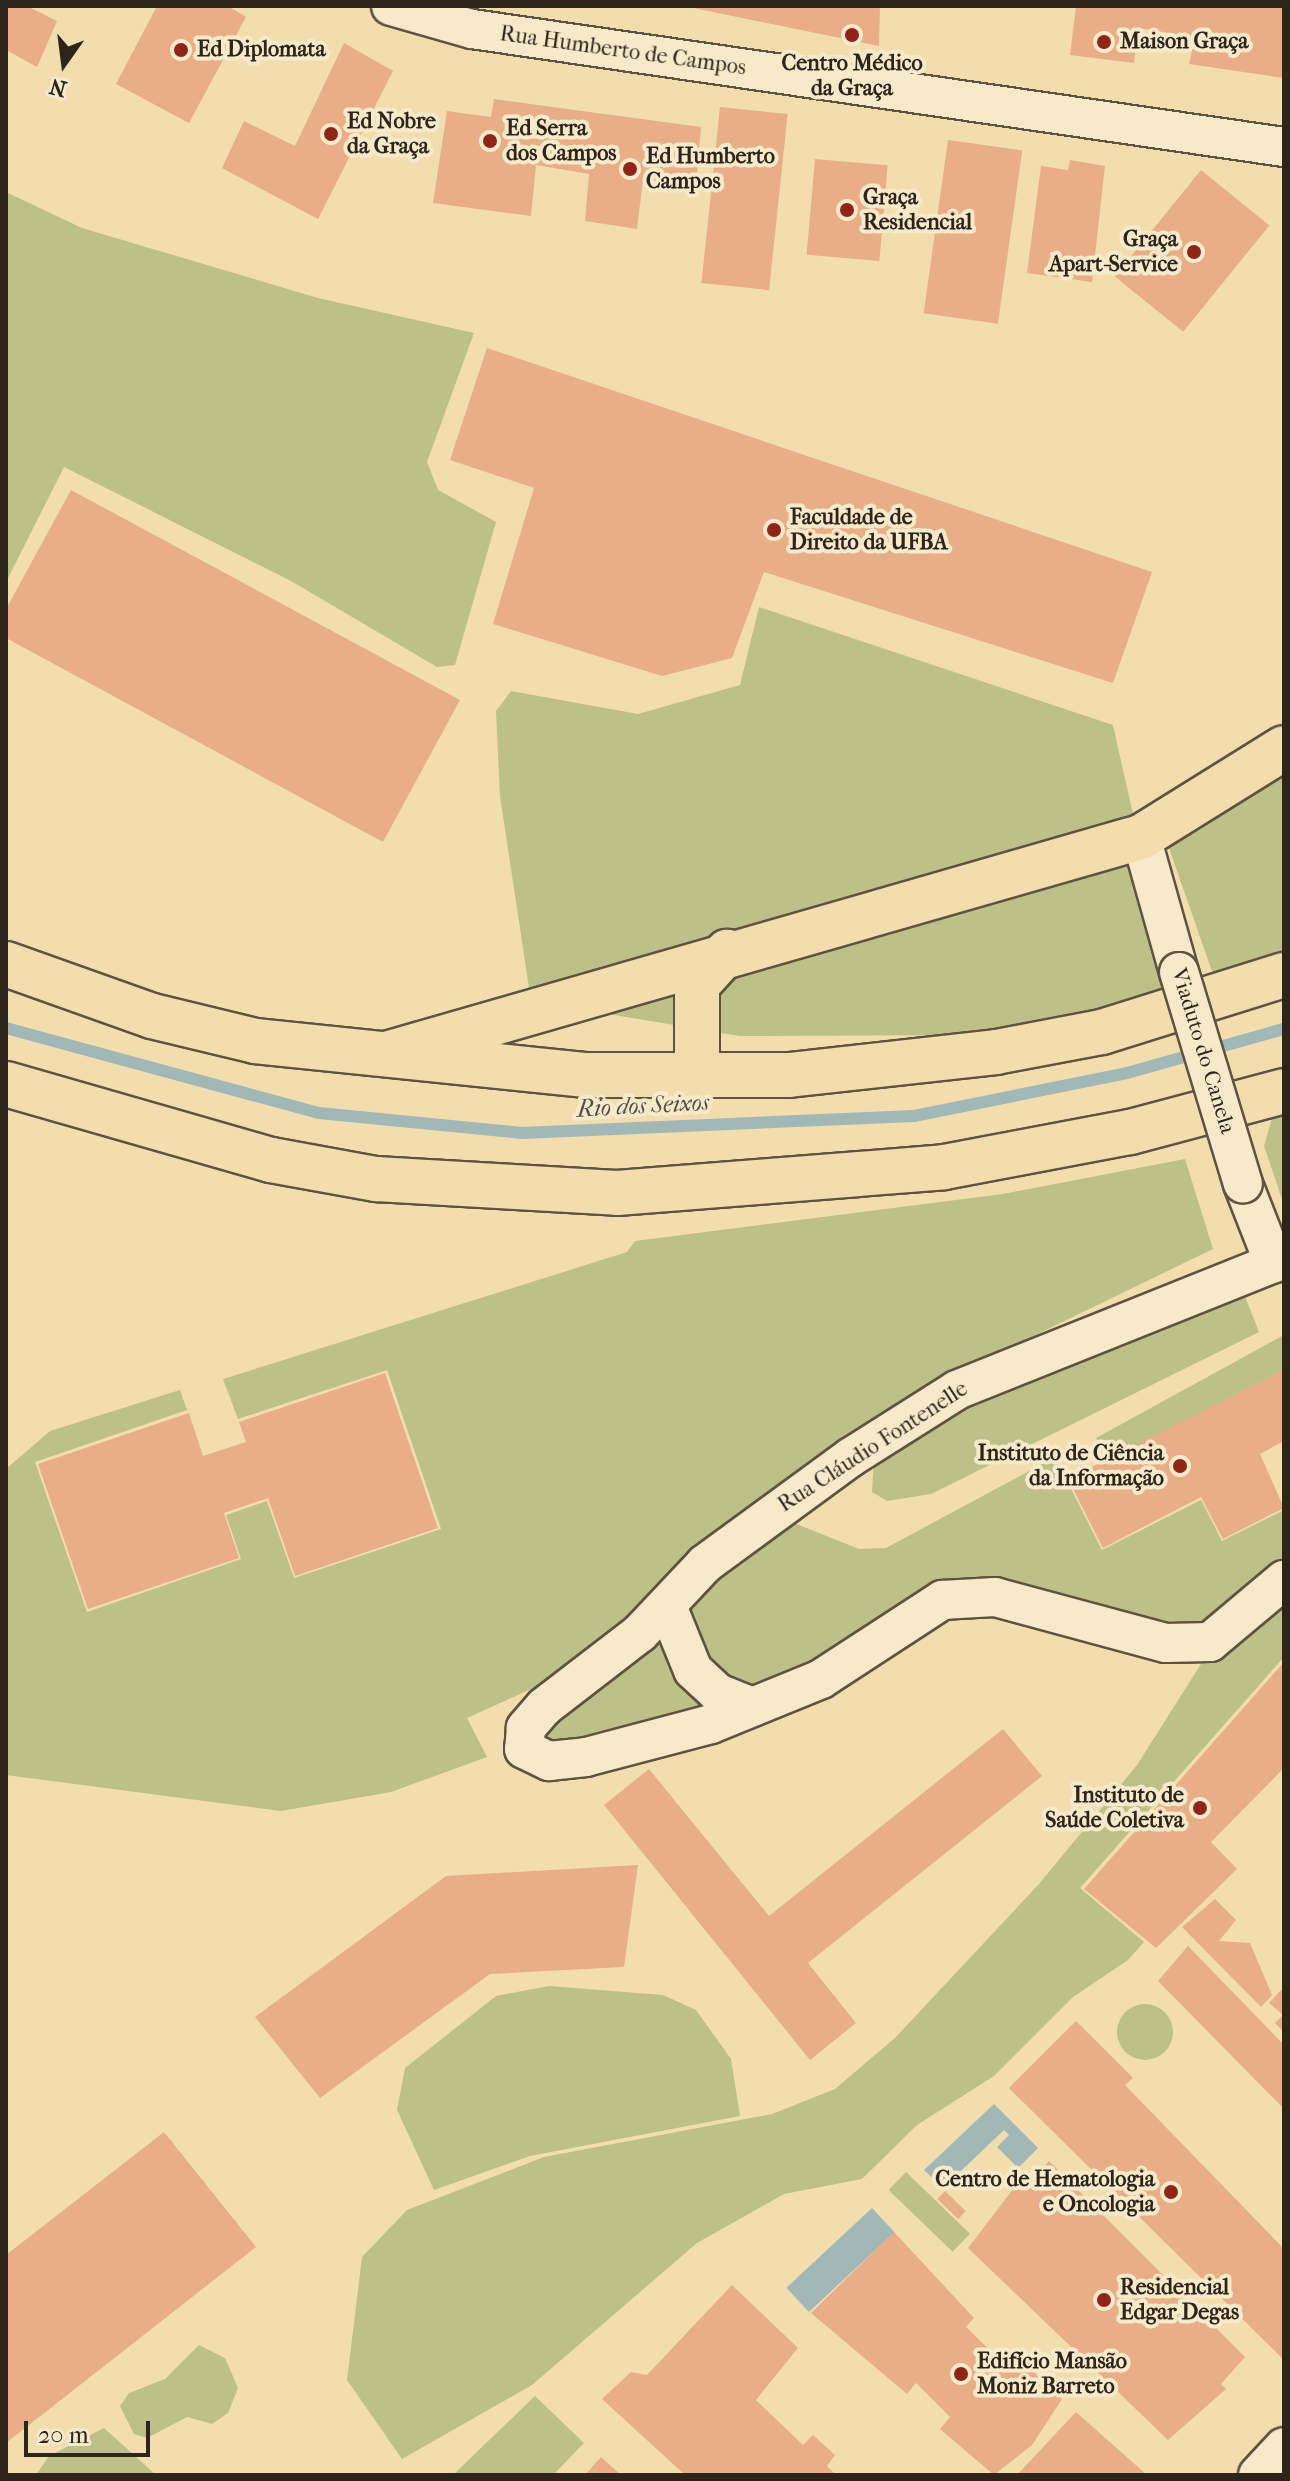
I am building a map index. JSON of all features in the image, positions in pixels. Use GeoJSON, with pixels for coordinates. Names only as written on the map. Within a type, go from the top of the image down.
{"type":"FeatureCollection","features":[{"type":"Feature","properties":{"kind":"main road"},"geometry":{"type":"LineString","coordinates":[[372,1059],[727,952],[1141,837],[1284,748]]}},
{"type":"Feature","properties":{"kind":"main road"},"geometry":{"type":"LineString","coordinates":[[697,1075],[697,985],[727,952]]}},
{"type":"Feature","properties":{"kind":"main road"},"geometry":{"type":"LineString","coordinates":[[6,964],[152,1016],[372,1059],[494,1071],[697,1075],[870,1069],[996,1052],[1102,1032],[1284,975]]}},
{"type":"Feature","properties":{"kind":"main road"},"geometry":{"type":"LineString","coordinates":[[6,1084],[271,1160],[405,1181],[617,1193],[944,1167],[1130,1132],[1284,1091]]}},
{"type":"Feature","properties":{"kind":"street","name":"Rua Humberto de Campos"},"geometry":{"type":"LineString","coordinates":[[391,6],[472,29],[1284,147]]}},
{"type":"Feature","properties":{"kind":"street","name":"Viaduto do Canela"},"geometry":{"type":"LineString","coordinates":[[1141,837],[1243,1184],[1279,1261]]}},
{"type":"Feature","properties":{"kind":"street","name":"Rua Cláudio Fontenelle"},"geometry":{"type":"LineString","coordinates":[[752,1707],[586,1757],[549,1761],[524,1749],[526,1728],[544,1707],[640,1633],[705,1564],[777,1507],[957,1390],[1279,1261]]}},
{"type":"Feature","properties":{"kind":"street"},"geometry":{"type":"LineString","coordinates":[[667,1606],[678,1644],[704,1681],[752,1707],[821,1679],[942,1600],[995,1597],[1166,1643],[1210,1642],[1284,1580]]}},
{"type":"Feature","properties":{"kind":"street"},"geometry":{"type":"LineString","coordinates":[[640,1633],[678,1644]]}},
{"type":"Feature","properties":{"kind":"street"},"geometry":{"type":"LineString","coordinates":[[1258,2475],[1284,2447]]}},
{"type":"Feature","properties":{"kind":"green space"},"geometry":{"type":"Polygon","coordinates":[[[6,192],[82,228],[318,298],[474,333],[427,462],[438,490],[496,522],[455,665],[437,667],[291,581],[64,467],[6,582],[6,192]]]}},
{"type":"Feature","properties":{"kind":"green space"},"geometry":{"type":"Polygon","coordinates":[[[759,607],[1113,725],[1173,993],[971,1035],[740,1036],[531,1001],[500,796],[496,711],[511,691],[638,714],[740,685],[759,607]]]}},
{"type":"Feature","properties":{"kind":"green space"},"geometry":{"type":"Polygon","coordinates":[[[1284,774],[1284,960],[1215,980],[1169,848],[1284,774]]]}},
{"type":"Feature","properties":{"kind":"green space"},"geometry":{"type":"Polygon","coordinates":[[[1284,1111],[1284,1205],[1264,1146],[1273,1115],[1284,1111]]]}},
{"type":"Feature","properties":{"kind":"green space"},"geometry":{"type":"Polygon","coordinates":[[[1185,1159],[1213,1249],[953,1375],[575,1669],[467,1718],[487,1757],[391,1792],[281,1811],[6,1775],[6,1469],[50,1431],[180,1390],[187,1410],[35,1462],[87,1612],[241,1559],[226,1515],[267,1501],[294,1578],[441,1529],[387,1370],[238,1419],[223,1379],[627,1252],[635,1241],[1003,1194],[1185,1159]]]}},
{"type":"Feature","properties":{"kind":"green space"},"geometry":{"type":"Polygon","coordinates":[[[1235,1271],[1259,1332],[931,1494],[887,1501],[872,1492],[874,1457],[968,1394],[1235,1271]]]}},
{"type":"Feature","properties":{"kind":"green space"},"geometry":{"type":"Polygon","coordinates":[[[1284,1335],[1284,1370],[1108,1460],[1096,1438],[1284,1335]]]}},
{"type":"Feature","properties":{"kind":"green space"},"geometry":{"type":"Polygon","coordinates":[[[1055,1457],[1102,1550],[1201,1500],[1222,1541],[1284,1510],[1284,1574],[1209,1635],[996,1590],[790,1688],[719,1686],[681,1602],[779,1517],[859,1549],[886,1548],[1055,1457]]]}},
{"type":"Feature","properties":{"kind":"green space"},"geometry":{"type":"Polygon","coordinates":[[[1284,1585],[1284,1657],[1080,1888],[1144,1942],[1128,1960],[1073,1997],[994,2076],[917,2125],[862,2179],[784,2194],[697,2243],[532,2385],[402,2459],[347,2380],[362,2257],[407,2210],[544,2157],[772,2114],[835,2089],[895,2038],[1039,1884],[1137,1765],[1213,1645],[1284,1585]]]}},
{"type":"Feature","properties":{"kind":"green space"},"geometry":{"type":"Polygon","coordinates":[[[658,1641],[732,1709],[545,1752],[534,1732],[658,1641]]]}},
{"type":"Feature","properties":{"kind":"green space"},"geometry":{"type":"Polygon","coordinates":[[[549,1986],[663,1995],[696,2010],[731,2059],[740,2116],[530,2156],[434,2190],[397,2110],[405,2068],[496,1996],[549,1986]]]}},
{"type":"Feature","properties":{"kind":"green space"},"geometry":{"type":"Polygon","coordinates":[[[1145,2004],[1165,2012],[1173,2032],[1165,2052],[1145,2060],[1125,2052],[1117,2032],[1125,2012],[1145,2004]]]}},
{"type":"Feature","properties":{"kind":"green space"},"geometry":{"type":"Polygon","coordinates":[[[906,2172],[970,2234],[953,2252],[889,2190],[906,2172]]]}},
{"type":"Feature","properties":{"kind":"green space"},"geometry":{"type":"Polygon","coordinates":[[[199,2345],[225,2358],[238,2388],[228,2413],[212,2424],[187,2417],[147,2438],[134,2434],[120,2406],[129,2393],[165,2379],[199,2345]]]}},
{"type":"Feature","properties":{"kind":"green space"},"geometry":{"type":"Polygon","coordinates":[[[535,2396],[584,2443],[553,2475],[453,2475],[535,2396]]]}},
{"type":"Feature","properties":{"kind":"green space"},"geometry":{"type":"Polygon","coordinates":[[[104,2428],[156,2475],[36,2475],[49,2456],[104,2428]]]}},
{"type":"Feature","properties":{"kind":"shaded area"},"geometry":{"type":"Polygon","coordinates":[[[994,2104],[1038,2148],[1018,2168],[997,2147],[1009,2135],[1004,2130],[943,2188],[924,2170],[994,2104]]]}},
{"type":"Feature","properties":{"kind":"shaded area"},"geometry":{"type":"Polygon","coordinates":[[[872,2208],[895,2232],[809,2312],[786,2288],[872,2208]]]}},
{"type":"Feature","properties":{"kind":"building"},"geometry":{"type":"Polygon","coordinates":[[[6,6],[27,6],[57,21],[37,67],[6,50],[6,6]]]}},
{"type":"Feature","properties":{"kind":"building","name":"Ed Diplomata"},"geometry":{"type":"Polygon","coordinates":[[[157,6],[228,6],[246,17],[189,123],[116,84],[157,6]]]}},
{"type":"Feature","properties":{"kind":"building","name":"Centro Médico da Graça"},"geometry":{"type":"Polygon","coordinates":[[[880,6],[879,46],[689,7],[880,6]]]}},
{"type":"Feature","properties":{"kind":"building"},"geometry":{"type":"Polygon","coordinates":[[[1076,6],[1284,6],[1284,78],[1189,64],[1195,37],[1138,28],[1134,63],[1070,55],[1076,6]]]}},
{"type":"Feature","properties":{"kind":"building","name":"Ed Nobre da Graça"},"geometry":{"type":"Polygon","coordinates":[[[344,43],[393,71],[318,219],[222,168],[244,121],[295,146],[344,43]]]}},
{"type":"Feature","properties":{"kind":"building"},"geometry":{"type":"Polygon","coordinates":[[[494,99],[701,127],[696,186],[643,180],[637,229],[585,221],[589,174],[536,165],[531,216],[433,203],[447,111],[491,117],[494,99]]]}},
{"type":"Feature","properties":{"kind":"building"},"geometry":{"type":"Polygon","coordinates":[[[720,107],[788,114],[769,290],[701,283],[720,107]]]}},
{"type":"Feature","properties":{"kind":"building"},"geometry":{"type":"Polygon","coordinates":[[[948,140],[1022,150],[998,324],[924,313],[948,140]]]}},
{"type":"Feature","properties":{"kind":"building","name":"Graça Residencial"},"geometry":{"type":"Polygon","coordinates":[[[815,159],[888,165],[879,261],[807,255],[815,159]]]}},
{"type":"Feature","properties":{"kind":"building"},"geometry":{"type":"Polygon","coordinates":[[[1070,160],[1105,166],[1092,282],[1027,273],[1041,166],[1068,170],[1070,160]]]}},
{"type":"Feature","properties":{"kind":"building","name":"Graça Apart-Service"},"geometry":{"type":"Polygon","coordinates":[[[1201,170],[1269,225],[1183,332],[1115,276],[1201,170]]]}},
{"type":"Feature","properties":{"kind":"building","name":"Faculdade de Direito da UFBA"},"geometry":{"type":"Polygon","coordinates":[[[487,348],[1152,572],[1113,683],[764,572],[732,658],[662,676],[493,624],[534,488],[450,460],[487,348]]]}},
{"type":"Feature","properties":{"kind":"building"},"geometry":{"type":"Polygon","coordinates":[[[71,490],[460,700],[383,842],[6,638],[6,609],[71,490]]]}},
{"type":"Feature","properties":{"kind":"building","name":"Instituto de Ciência da Informação"},"geometry":{"type":"Polygon","coordinates":[[[1284,1370],[1284,1441],[1260,1454],[1284,1508],[1223,1539],[1201,1497],[1103,1548],[1068,1479],[1284,1370]]]}},
{"type":"Feature","properties":{"kind":"building"},"geometry":{"type":"Polygon","coordinates":[[[385,1373],[438,1528],[295,1576],[268,1498],[224,1513],[239,1558],[88,1609],[38,1464],[189,1413],[203,1456],[246,1442],[239,1422],[385,1373]]]}},
{"type":"Feature","properties":{"kind":"building","name":"Instituto de Saúde Coletiva"},"geometry":{"type":"Polygon","coordinates":[[[1284,1662],[1284,1768],[1211,1842],[1237,1869],[1156,1948],[1084,1889],[1284,1662]]]}},
{"type":"Feature","properties":{"kind":"building"},"geometry":{"type":"Polygon","coordinates":[[[1003,1729],[1042,1776],[808,1963],[856,2023],[810,2060],[604,1805],[649,1769],[769,1916],[1003,1729]]]}},
{"type":"Feature","properties":{"kind":"building"},"geometry":{"type":"Polygon","coordinates":[[[638,1865],[624,1967],[490,1974],[320,2098],[255,2017],[446,1876],[638,1865]]]}},
{"type":"Feature","properties":{"kind":"building"},"geometry":{"type":"Polygon","coordinates":[[[1215,1899],[1236,1920],[1219,1941],[1250,1943],[1272,1995],[1261,2007],[1182,1927],[1215,1899]]]}},
{"type":"Feature","properties":{"kind":"building"},"geometry":{"type":"Polygon","coordinates":[[[1188,1946],[1284,2045],[1284,2109],[1158,1981],[1188,1946]]]}},
{"type":"Feature","properties":{"kind":"building"},"geometry":{"type":"Polygon","coordinates":[[[1284,1987],[1284,2032],[1275,2023],[1283,2015],[1269,2003],[1284,1987]]]}},
{"type":"Feature","properties":{"kind":"building","name":"Centro de Hematologia e Oncologia"},"geometry":{"type":"Polygon","coordinates":[[[1076,2021],[1133,2078],[1125,2085],[1284,2249],[1284,2360],[1009,2088],[1076,2021]]]}},
{"type":"Feature","properties":{"kind":"building"},"geometry":{"type":"Polygon","coordinates":[[[164,2132],[256,2247],[6,2443],[6,2255],[164,2132]]]}},
{"type":"Feature","properties":{"kind":"building","name":"Residencial Edgar Degas"},"geometry":{"type":"Polygon","coordinates":[[[1049,2161],[1245,2357],[1221,2384],[1226,2389],[1168,2440],[968,2248],[1017,2184],[1023,2189],[1049,2161]]]}},
{"type":"Feature","properties":{"kind":"building"},"geometry":{"type":"Polygon","coordinates":[[[945,2191],[966,2211],[958,2219],[937,2199],[945,2191]]]}},
{"type":"Feature","properties":{"kind":"building","name":"Edifício Mansão Moniz Barreto"},"geometry":{"type":"Polygon","coordinates":[[[894,2232],[974,2318],[966,2327],[1005,2365],[1015,2354],[1062,2399],[1032,2445],[994,2475],[940,2429],[950,2417],[916,2383],[907,2394],[811,2313],[894,2232]]]}},
{"type":"Feature","properties":{"kind":"building"},"geometry":{"type":"Polygon","coordinates":[[[732,2285],[798,2348],[756,2400],[803,2445],[813,2435],[835,2455],[827,2466],[836,2475],[685,2475],[602,2399],[631,2372],[647,2375],[732,2285]]]}},
{"type":"Feature","properties":{"kind":"building"},"geometry":{"type":"Polygon","coordinates":[[[1076,2412],[1147,2475],[1017,2475],[1076,2412]]]}},
{"type":"Feature","properties":{"kind":"building"},"geometry":{"type":"Polygon","coordinates":[[[601,2457],[621,2475],[585,2475],[601,2457]]]}},
{"type":"Feature","properties":{"kind":"waterway","name":"Rio dos Seixos"},"geometry":{"type":"LineString","coordinates":[[6,1028],[319,1113],[522,1133],[914,1116],[1127,1073],[1284,1029]]}},
{"type":"Feature","properties":{"kind":"place","name":"Centro Médico da Graça"},"geometry":{"type":"Point","coordinates":[852,35]}},
{"type":"Feature","properties":{"kind":"place","name":"Maison Graça"},"geometry":{"type":"Point","coordinates":[1104,42]}},
{"type":"Feature","properties":{"kind":"place","name":"Ed Diplomata"},"geometry":{"type":"Point","coordinates":[181,50]}},
{"type":"Feature","properties":{"kind":"place","name":"Ed Nobre da Graça"},"geometry":{"type":"Point","coordinates":[331,134]}},
{"type":"Feature","properties":{"kind":"place","name":"Ed Serra dos Campos"},"geometry":{"type":"Point","coordinates":[490,141]}},
{"type":"Feature","properties":{"kind":"place","name":"Ed Humberto Campos"},"geometry":{"type":"Point","coordinates":[630,169]}},
{"type":"Feature","properties":{"kind":"place","name":"Graça Residencial"},"geometry":{"type":"Point","coordinates":[847,210]}},
{"type":"Feature","properties":{"kind":"place","name":"Graça Apart-Service"},"geometry":{"type":"Point","coordinates":[1194,252]}},
{"type":"Feature","properties":{"kind":"place","name":"Faculdade de Direito da UFBA"},"geometry":{"type":"Point","coordinates":[774,530]}},
{"type":"Feature","properties":{"kind":"place","name":"Instituto de Ciência da Informação"},"geometry":{"type":"Point","coordinates":[1180,1466]}},
{"type":"Feature","properties":{"kind":"place","name":"Instituto de Saúde Coletiva"},"geometry":{"type":"Point","coordinates":[1200,1808]}},
{"type":"Feature","properties":{"kind":"place","name":"Centro de Hematologia e Oncologia"},"geometry":{"type":"Point","coordinates":[1171,2192]}},
{"type":"Feature","properties":{"kind":"place","name":"Residencial Edgar Degas"},"geometry":{"type":"Point","coordinates":[1104,2300]}},
{"type":"Feature","properties":{"kind":"place","name":"Edifício Mansão Moniz Barreto"},"geometry":{"type":"Point","coordinates":[961,2374]}}]}
